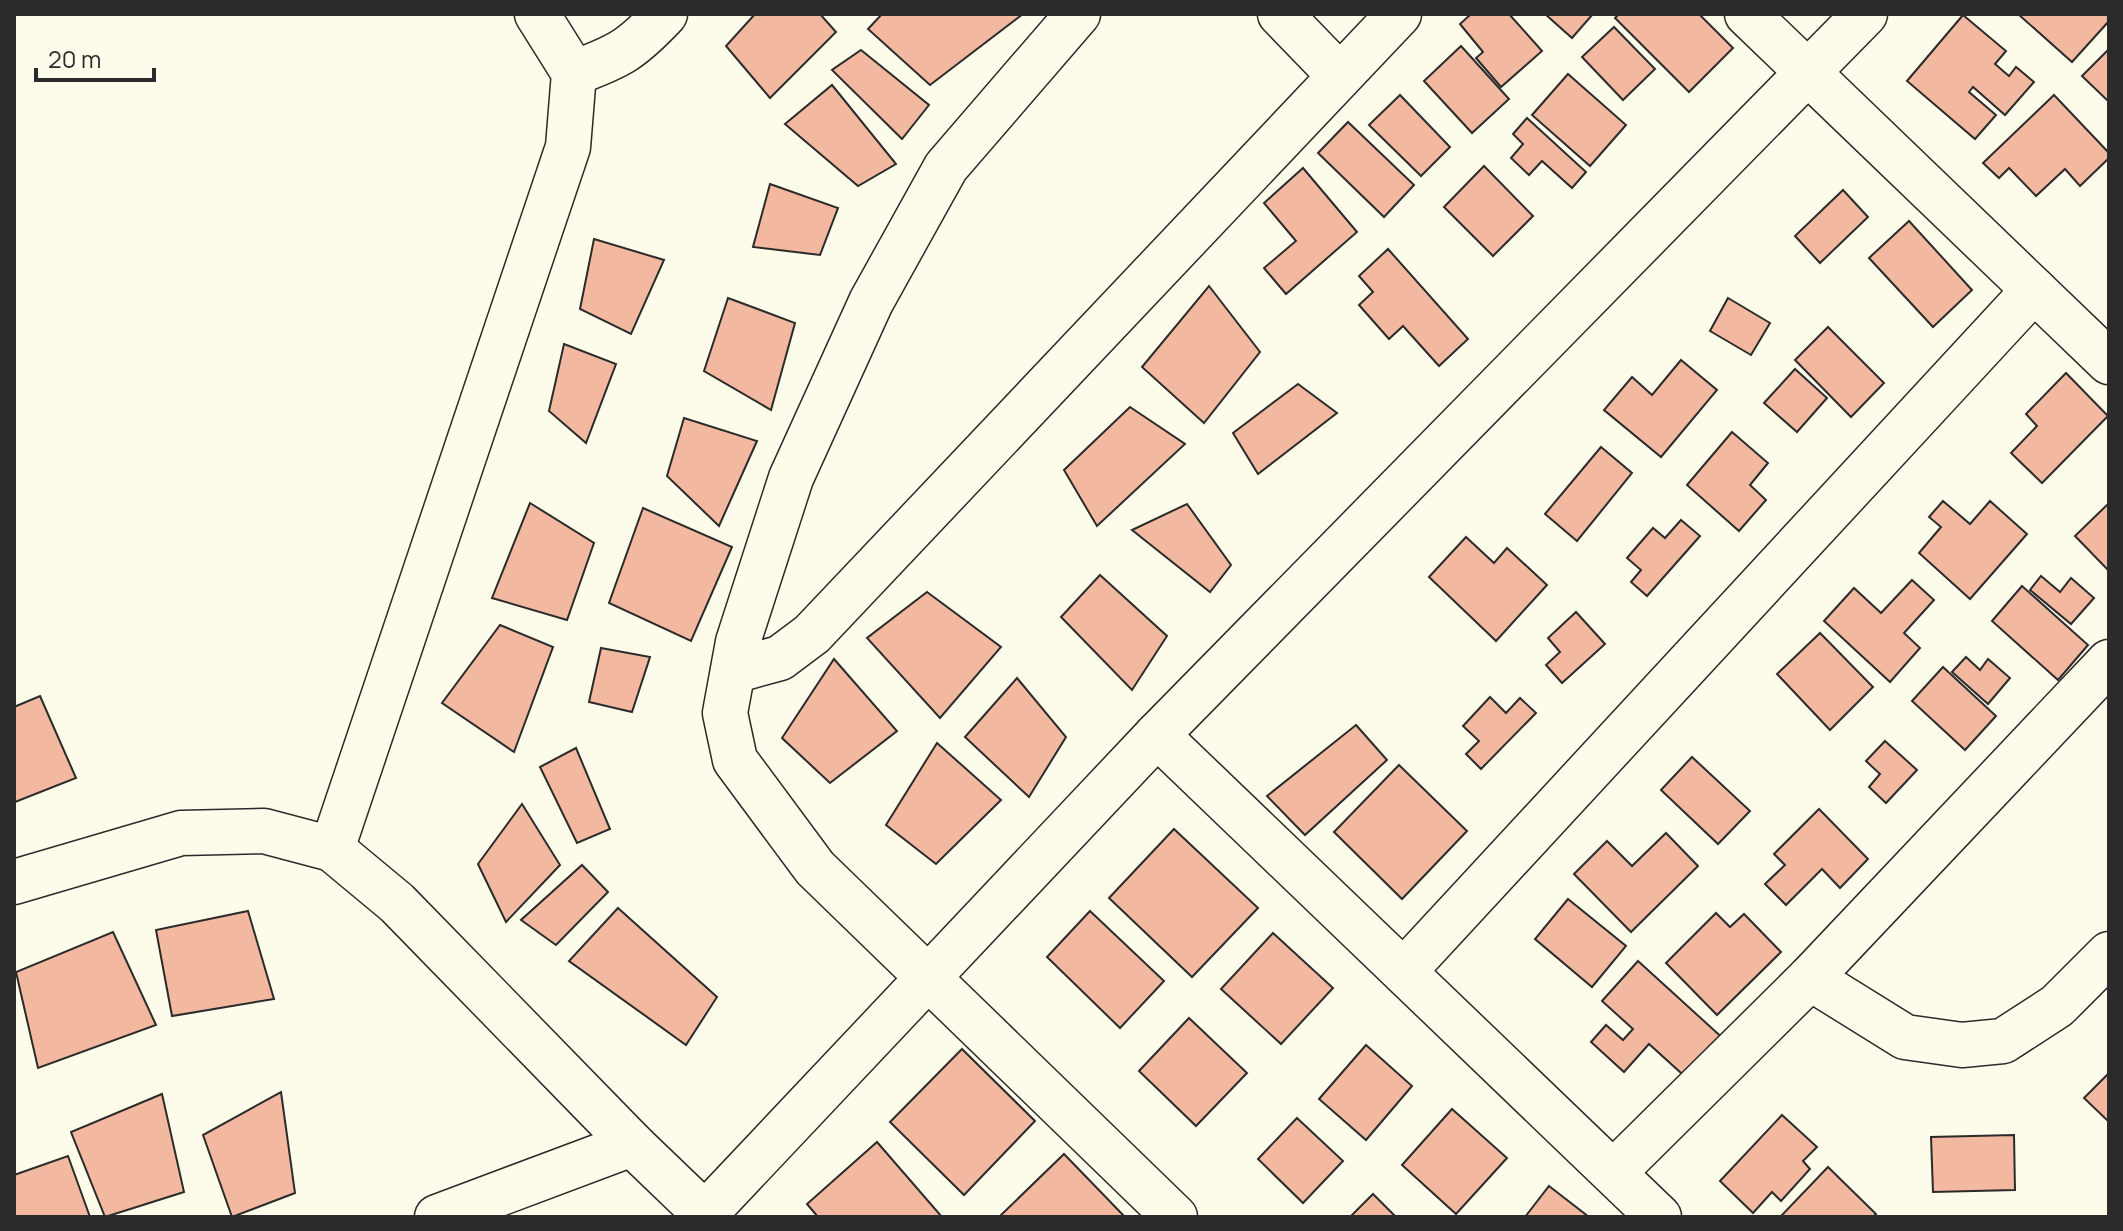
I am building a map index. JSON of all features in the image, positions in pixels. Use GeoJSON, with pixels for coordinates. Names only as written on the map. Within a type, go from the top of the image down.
{"type":"FeatureCollection","features":[{"type":"Feature","properties":{"kind":"street"},"geometry":{"type":"LineString","coordinates":[[332,849],[568,147],[574,73],[537,14]]}},
{"type":"Feature","properties":{"kind":"street"},"geometry":{"type":"LineString","coordinates":[[574,73],[615,57],[637,44],[665,14]]}},
{"type":"Feature","properties":{"kind":"street"},"geometry":{"type":"LineString","coordinates":[[1078,14],[946,167],[871,302],[791,478],[738,642],[725,713],[735,760],[815,868],[1175,1217]]}},
{"type":"Feature","properties":{"kind":"street"},"geometry":{"type":"LineString","coordinates":[[1280,14],[1339,75]]}},
{"type":"Feature","properties":{"kind":"street"},"geometry":{"type":"LineString","coordinates":[[733,671],[780,658],[812,634],[1399,14]]}},
{"type":"Feature","properties":{"kind":"street"},"geometry":{"type":"LineString","coordinates":[[1747,14],[2109,362]]}},
{"type":"Feature","properties":{"kind":"street"},"geometry":{"type":"LineString","coordinates":[[14,882],[181,833],[264,831],[332,849],[397,903],[632,1144],[707,1216],[1157,735],[1865,14]]}},
{"type":"Feature","properties":{"kind":"street"},"geometry":{"type":"LineString","coordinates":[[1404,971],[2034,290]]}},
{"type":"Feature","properties":{"kind":"street"},"geometry":{"type":"LineString","coordinates":[[1614,1172],[1810,978],[2109,662]]}},
{"type":"Feature","properties":{"kind":"street"},"geometry":{"type":"LineString","coordinates":[[1157,735],[1659,1217]]}},
{"type":"Feature","properties":{"kind":"street"},"geometry":{"type":"LineString","coordinates":[[1810,978],[1905,1037],[1962,1045],[2003,1041],[2057,1006],[2109,954]]}},
{"type":"Feature","properties":{"kind":"street"},"geometry":{"type":"LineString","coordinates":[[437,1217],[632,1144]]}},
{"type":"Feature","properties":{"kind":"building"},"geometry":{"type":"Polygon","coordinates":[[[755,14],[820,14],[836,32],[770,98],[726,46],[755,14]]]}},
{"type":"Feature","properties":{"kind":"building"},"geometry":{"type":"Polygon","coordinates":[[[882,14],[1023,14],[930,85],[868,29],[882,14]]]}},
{"type":"Feature","properties":{"kind":"building"},"geometry":{"type":"Polygon","coordinates":[[[1471,14],[1509,14],[1542,51],[1501,87],[1476,58],[1483,52],[1460,24],[1471,14]]]}},
{"type":"Feature","properties":{"kind":"building"},"geometry":{"type":"Polygon","coordinates":[[[1545,14],[1593,14],[1572,38],[1545,14]]]}},
{"type":"Feature","properties":{"kind":"building"},"geometry":{"type":"Polygon","coordinates":[[[1619,14],[1699,14],[1733,48],[1689,92],[1615,18],[1619,14]]]}},
{"type":"Feature","properties":{"kind":"building"},"geometry":{"type":"Polygon","coordinates":[[[2018,14],[2109,14],[2109,21],[2072,62],[2018,14]]]}},
{"type":"Feature","properties":{"kind":"building"},"geometry":{"type":"Polygon","coordinates":[[[1963,15],[2006,51],[1995,64],[2009,76],[2016,67],[2034,82],[2005,115],[1973,87],[1969,92],[1996,115],[1975,139],[1907,81],[1963,15]]]}},
{"type":"Feature","properties":{"kind":"building"},"geometry":{"type":"Polygon","coordinates":[[[1614,27],[1655,69],[1623,100],[1582,57],[1614,27]]]}},
{"type":"Feature","properties":{"kind":"building"},"geometry":{"type":"Polygon","coordinates":[[[1461,46],[1509,99],[1472,133],[1424,81],[1461,46]]]}},
{"type":"Feature","properties":{"kind":"building"},"geometry":{"type":"Polygon","coordinates":[[[2109,49],[2109,102],[2082,76],[2109,49]]]}},
{"type":"Feature","properties":{"kind":"building"},"geometry":{"type":"Polygon","coordinates":[[[861,50],[929,105],[902,139],[832,70],[861,50]]]}},
{"type":"Feature","properties":{"kind":"building"},"geometry":{"type":"Polygon","coordinates":[[[1568,74],[1626,125],[1590,166],[1532,115],[1568,74]]]}},
{"type":"Feature","properties":{"kind":"building"},"geometry":{"type":"Polygon","coordinates":[[[832,85],[896,164],[858,186],[785,124],[832,85]]]}},
{"type":"Feature","properties":{"kind":"building"},"geometry":{"type":"Polygon","coordinates":[[[1400,95],[1450,147],[1421,176],[1369,125],[1400,95]]]}},
{"type":"Feature","properties":{"kind":"building"},"geometry":{"type":"Polygon","coordinates":[[[2054,95],[2109,153],[2109,158],[2080,186],[2065,169],[2036,196],[2009,168],[1999,178],[1983,163],[2054,95]]]}},
{"type":"Feature","properties":{"kind":"building"},"geometry":{"type":"Polygon","coordinates":[[[1527,118],[1586,172],[1572,188],[1542,161],[1529,175],[1511,158],[1523,144],[1513,134],[1527,118]]]}},
{"type":"Feature","properties":{"kind":"building"},"geometry":{"type":"Polygon","coordinates":[[[1348,122],[1414,185],[1384,217],[1318,153],[1348,122]]]}},
{"type":"Feature","properties":{"kind":"building"},"geometry":{"type":"Polygon","coordinates":[[[1484,166],[1533,216],[1493,256],[1444,207],[1484,166]]]}},
{"type":"Feature","properties":{"kind":"building"},"geometry":{"type":"Polygon","coordinates":[[[1303,168],[1357,232],[1286,294],[1264,268],[1296,241],[1264,203],[1303,168]]]}},
{"type":"Feature","properties":{"kind":"building"},"geometry":{"type":"Polygon","coordinates":[[[770,184],[838,208],[820,255],[753,247],[770,184]]]}},
{"type":"Feature","properties":{"kind":"building"},"geometry":{"type":"Polygon","coordinates":[[[1843,190],[1868,217],[1820,263],[1795,236],[1843,190]]]}},
{"type":"Feature","properties":{"kind":"building"},"geometry":{"type":"Polygon","coordinates":[[[1909,221],[1972,290],[1933,327],[1869,258],[1909,221]]]}},
{"type":"Feature","properties":{"kind":"building"},"geometry":{"type":"Polygon","coordinates":[[[594,239],[664,260],[631,334],[580,309],[594,239]]]}},
{"type":"Feature","properties":{"kind":"building"},"geometry":{"type":"Polygon","coordinates":[[[1388,249],[1468,339],[1439,366],[1403,326],[1389,339],[1359,305],[1373,292],[1359,276],[1388,249]]]}},
{"type":"Feature","properties":{"kind":"building"},"geometry":{"type":"Polygon","coordinates":[[[1209,286],[1260,352],[1204,423],[1142,367],[1209,286]]]}},
{"type":"Feature","properties":{"kind":"building"},"geometry":{"type":"Polygon","coordinates":[[[728,298],[795,323],[771,410],[704,371],[728,298]]]}},
{"type":"Feature","properties":{"kind":"building"},"geometry":{"type":"Polygon","coordinates":[[[1728,298],[1770,323],[1751,355],[1710,331],[1728,298]]]}},
{"type":"Feature","properties":{"kind":"building"},"geometry":{"type":"Polygon","coordinates":[[[1828,327],[1884,383],[1851,417],[1795,360],[1828,327]]]}},
{"type":"Feature","properties":{"kind":"building"},"geometry":{"type":"Polygon","coordinates":[[[564,344],[616,364],[586,443],[549,411],[564,344]]]}},
{"type":"Feature","properties":{"kind":"building"},"geometry":{"type":"Polygon","coordinates":[[[1681,360],[1717,390],[1661,457],[1604,410],[1632,377],[1652,395],[1681,360]]]}},
{"type":"Feature","properties":{"kind":"building"},"geometry":{"type":"Polygon","coordinates":[[[1795,369],[1827,398],[1797,432],[1764,403],[1795,369]]]}},
{"type":"Feature","properties":{"kind":"building"},"geometry":{"type":"Polygon","coordinates":[[[2066,373],[2108,416],[2042,483],[2011,453],[2037,426],[2026,414],[2066,373]]]}},
{"type":"Feature","properties":{"kind":"building"},"geometry":{"type":"Polygon","coordinates":[[[1298,384],[1337,413],[1258,474],[1233,433],[1298,384]]]}},
{"type":"Feature","properties":{"kind":"building"},"geometry":{"type":"Polygon","coordinates":[[[1130,407],[1185,444],[1097,526],[1064,470],[1130,407]]]}},
{"type":"Feature","properties":{"kind":"building"},"geometry":{"type":"Polygon","coordinates":[[[684,418],[757,441],[719,526],[667,476],[684,418]]]}},
{"type":"Feature","properties":{"kind":"building"},"geometry":{"type":"Polygon","coordinates":[[[1732,432],[1768,463],[1750,485],[1766,500],[1739,531],[1687,485],[1732,432]]]}},
{"type":"Feature","properties":{"kind":"building"},"geometry":{"type":"Polygon","coordinates":[[[1601,447],[1632,473],[1577,541],[1545,514],[1601,447]]]}},
{"type":"Feature","properties":{"kind":"building"},"geometry":{"type":"Polygon","coordinates":[[[1943,501],[1970,524],[1990,501],[2027,534],[1970,599],[1919,553],[1941,527],[1929,517],[1943,501]]]}},
{"type":"Feature","properties":{"kind":"building"},"geometry":{"type":"Polygon","coordinates":[[[530,503],[594,543],[567,620],[492,598],[530,503]]]}},
{"type":"Feature","properties":{"kind":"building"},"geometry":{"type":"Polygon","coordinates":[[[2109,503],[2109,571],[2075,536],[2109,503]]]}},
{"type":"Feature","properties":{"kind":"building"},"geometry":{"type":"Polygon","coordinates":[[[1187,504],[1231,565],[1210,592],[1132,530],[1187,504]]]}},
{"type":"Feature","properties":{"kind":"building"},"geometry":{"type":"Polygon","coordinates":[[[643,508],[732,547],[691,641],[609,603],[643,508]]]}},
{"type":"Feature","properties":{"kind":"building"},"geometry":{"type":"Polygon","coordinates":[[[1681,520],[1700,536],[1647,596],[1631,582],[1641,570],[1627,558],[1653,528],[1665,538],[1681,520]]]}},
{"type":"Feature","properties":{"kind":"building"},"geometry":{"type":"Polygon","coordinates":[[[1466,537],[1494,563],[1507,548],[1547,585],[1496,641],[1429,577],[1466,537]]]}},
{"type":"Feature","properties":{"kind":"building"},"geometry":{"type":"Polygon","coordinates":[[[1100,575],[1167,636],[1132,690],[1061,617],[1100,575]]]}},
{"type":"Feature","properties":{"kind":"building"},"geometry":{"type":"Polygon","coordinates":[[[2041,576],[2060,592],[2071,578],[2094,598],[2071,624],[2030,590],[2041,576]]]}},
{"type":"Feature","properties":{"kind":"building"},"geometry":{"type":"Polygon","coordinates":[[[1912,580],[1934,600],[1904,633],[1920,648],[1890,682],[1824,621],[1854,588],[1881,613],[1912,580]]]}},
{"type":"Feature","properties":{"kind":"building"},"geometry":{"type":"Polygon","coordinates":[[[2022,586],[2088,645],[2058,680],[1992,621],[2022,586]]]}},
{"type":"Feature","properties":{"kind":"building"},"geometry":{"type":"Polygon","coordinates":[[[927,592],[1001,647],[940,718],[867,638],[927,592]]]}},
{"type":"Feature","properties":{"kind":"building"},"geometry":{"type":"Polygon","coordinates":[[[1576,612],[1605,644],[1562,683],[1546,665],[1560,652],[1548,638],[1576,612]]]}},
{"type":"Feature","properties":{"kind":"building"},"geometry":{"type":"Polygon","coordinates":[[[500,625],[553,647],[514,752],[442,703],[500,625]]]}},
{"type":"Feature","properties":{"kind":"building"},"geometry":{"type":"Polygon","coordinates":[[[1820,633],[1873,687],[1830,730],[1777,674],[1820,633]]]}},
{"type":"Feature","properties":{"kind":"building"},"geometry":{"type":"Polygon","coordinates":[[[601,648],[650,657],[632,712],[589,702],[601,648]]]}},
{"type":"Feature","properties":{"kind":"building"},"geometry":{"type":"Polygon","coordinates":[[[1966,657],[1980,670],[1988,659],[2010,678],[1988,704],[1952,672],[1966,657]]]}},
{"type":"Feature","properties":{"kind":"building"},"geometry":{"type":"Polygon","coordinates":[[[834,659],[897,731],[830,783],[782,738],[834,659]]]}},
{"type":"Feature","properties":{"kind":"building"},"geometry":{"type":"Polygon","coordinates":[[[1943,667],[1996,716],[1965,750],[1912,701],[1943,667]]]}},
{"type":"Feature","properties":{"kind":"building"},"geometry":{"type":"Polygon","coordinates":[[[1017,678],[1066,737],[1029,797],[965,737],[1017,678]]]}},
{"type":"Feature","properties":{"kind":"building"},"geometry":{"type":"Polygon","coordinates":[[[40,696],[76,778],[15,802],[14,707],[40,696]]]}},
{"type":"Feature","properties":{"kind":"building"},"geometry":{"type":"Polygon","coordinates":[[[1490,697],[1506,713],[1520,698],[1536,713],[1481,769],[1466,754],[1479,741],[1463,726],[1490,697]]]}},
{"type":"Feature","properties":{"kind":"building"},"geometry":{"type":"Polygon","coordinates":[[[1356,725],[1387,760],[1305,835],[1267,796],[1356,725]]]}},
{"type":"Feature","properties":{"kind":"building"},"geometry":{"type":"Polygon","coordinates":[[[1885,741],[1917,770],[1886,803],[1869,787],[1880,774],[1866,761],[1885,741]]]}},
{"type":"Feature","properties":{"kind":"building"},"geometry":{"type":"Polygon","coordinates":[[[937,743],[1001,800],[936,864],[886,825],[937,743]]]}},
{"type":"Feature","properties":{"kind":"building"},"geometry":{"type":"Polygon","coordinates":[[[576,748],[610,829],[577,843],[540,767],[576,748]]]}},
{"type":"Feature","properties":{"kind":"building"},"geometry":{"type":"Polygon","coordinates":[[[1692,757],[1750,811],[1718,844],[1661,790],[1692,757]]]}},
{"type":"Feature","properties":{"kind":"building"},"geometry":{"type":"Polygon","coordinates":[[[1399,765],[1467,831],[1402,899],[1334,832],[1399,765]]]}},
{"type":"Feature","properties":{"kind":"building"},"geometry":{"type":"Polygon","coordinates":[[[522,804],[560,865],[506,922],[478,864],[522,804]]]}},
{"type":"Feature","properties":{"kind":"building"},"geometry":{"type":"Polygon","coordinates":[[[1819,809],[1868,859],[1840,888],[1822,869],[1786,905],[1765,884],[1785,865],[1774,854],[1819,809]]]}},
{"type":"Feature","properties":{"kind":"building"},"geometry":{"type":"Polygon","coordinates":[[[1174,829],[1258,908],[1192,977],[1109,898],[1174,829]]]}},
{"type":"Feature","properties":{"kind":"building"},"geometry":{"type":"Polygon","coordinates":[[[1666,833],[1698,866],[1631,932],[1574,874],[1607,841],[1632,866],[1666,833]]]}},
{"type":"Feature","properties":{"kind":"building"},"geometry":{"type":"Polygon","coordinates":[[[582,865],[608,892],[556,945],[521,920],[582,865]]]}},
{"type":"Feature","properties":{"kind":"building"},"geometry":{"type":"Polygon","coordinates":[[[1568,899],[1626,946],[1592,987],[1535,939],[1568,899]]]}},
{"type":"Feature","properties":{"kind":"building"},"geometry":{"type":"Polygon","coordinates":[[[618,908],[717,997],[686,1045],[569,961],[618,908]]]}},
{"type":"Feature","properties":{"kind":"building"},"geometry":{"type":"Polygon","coordinates":[[[248,911],[274,999],[172,1016],[156,930],[248,911]]]}},
{"type":"Feature","properties":{"kind":"building"},"geometry":{"type":"Polygon","coordinates":[[[1090,911],[1164,981],[1120,1028],[1047,957],[1090,911]]]}},
{"type":"Feature","properties":{"kind":"building"},"geometry":{"type":"Polygon","coordinates":[[[1716,913],[1730,927],[1744,914],[1781,952],[1717,1015],[1666,963],[1716,913]]]}},
{"type":"Feature","properties":{"kind":"building"},"geometry":{"type":"Polygon","coordinates":[[[113,932],[156,1025],[38,1068],[16,972],[113,932]]]}},
{"type":"Feature","properties":{"kind":"building"},"geometry":{"type":"Polygon","coordinates":[[[1273,933],[1333,988],[1281,1044],[1221,989],[1273,933]]]}},
{"type":"Feature","properties":{"kind":"building"},"geometry":{"type":"Polygon","coordinates":[[[1638,961],[1727,1042],[1691,1082],[1649,1044],[1624,1072],[1591,1042],[1606,1025],[1623,1040],[1633,1029],[1602,1001],[1638,961]]]}},
{"type":"Feature","properties":{"kind":"building"},"geometry":{"type":"Polygon","coordinates":[[[1189,1018],[1247,1073],[1196,1126],[1139,1071],[1189,1018]]]}},
{"type":"Feature","properties":{"kind":"building"},"geometry":{"type":"Polygon","coordinates":[[[1366,1045],[1412,1086],[1366,1140],[1319,1099],[1366,1045]]]}},
{"type":"Feature","properties":{"kind":"building"},"geometry":{"type":"Polygon","coordinates":[[[962,1049],[1035,1121],[964,1195],[890,1122],[962,1049]]]}},
{"type":"Feature","properties":{"kind":"building"},"geometry":{"type":"Polygon","coordinates":[[[2109,1073],[2109,1122],[2084,1098],[2109,1073]]]}},
{"type":"Feature","properties":{"kind":"building"},"geometry":{"type":"Polygon","coordinates":[[[281,1092],[295,1193],[232,1217],[203,1135],[281,1092]]]}},
{"type":"Feature","properties":{"kind":"building"},"geometry":{"type":"Polygon","coordinates":[[[162,1094],[184,1192],[105,1217],[71,1132],[162,1094]]]}},
{"type":"Feature","properties":{"kind":"building"},"geometry":{"type":"Polygon","coordinates":[[[1452,1109],[1507,1158],[1456,1214],[1402,1165],[1452,1109]]]}},
{"type":"Feature","properties":{"kind":"building"},"geometry":{"type":"Polygon","coordinates":[[[1782,1115],[1817,1147],[1803,1161],[1810,1169],[1781,1201],[1772,1192],[1753,1213],[1720,1181],[1782,1115]]]}},
{"type":"Feature","properties":{"kind":"building"},"geometry":{"type":"Polygon","coordinates":[[[1297,1118],[1343,1161],[1303,1203],[1258,1159],[1297,1118]]]}},
{"type":"Feature","properties":{"kind":"building"},"geometry":{"type":"Polygon","coordinates":[[[2014,1135],[2015,1190],[1933,1192],[1931,1137],[2014,1135]]]}},
{"type":"Feature","properties":{"kind":"building"},"geometry":{"type":"Polygon","coordinates":[[[877,1142],[942,1217],[818,1217],[807,1204],[877,1142]]]}},
{"type":"Feature","properties":{"kind":"building"},"geometry":{"type":"Polygon","coordinates":[[[1064,1154],[1125,1217],[1000,1216],[1064,1154]]]}},
{"type":"Feature","properties":{"kind":"building"},"geometry":{"type":"Polygon","coordinates":[[[68,1156],[90,1217],[14,1217],[14,1175],[68,1156]]]}},
{"type":"Feature","properties":{"kind":"building"},"geometry":{"type":"Polygon","coordinates":[[[1828,1167],[1876,1214],[1873,1217],[1780,1217],[1828,1167]]]}},
{"type":"Feature","properties":{"kind":"building"},"geometry":{"type":"Polygon","coordinates":[[[1549,1186],[1589,1217],[1525,1217],[1549,1186]]]}},
{"type":"Feature","properties":{"kind":"building"},"geometry":{"type":"Polygon","coordinates":[[[1373,1194],[1396,1217],[1350,1217],[1373,1194]]]}}]}
